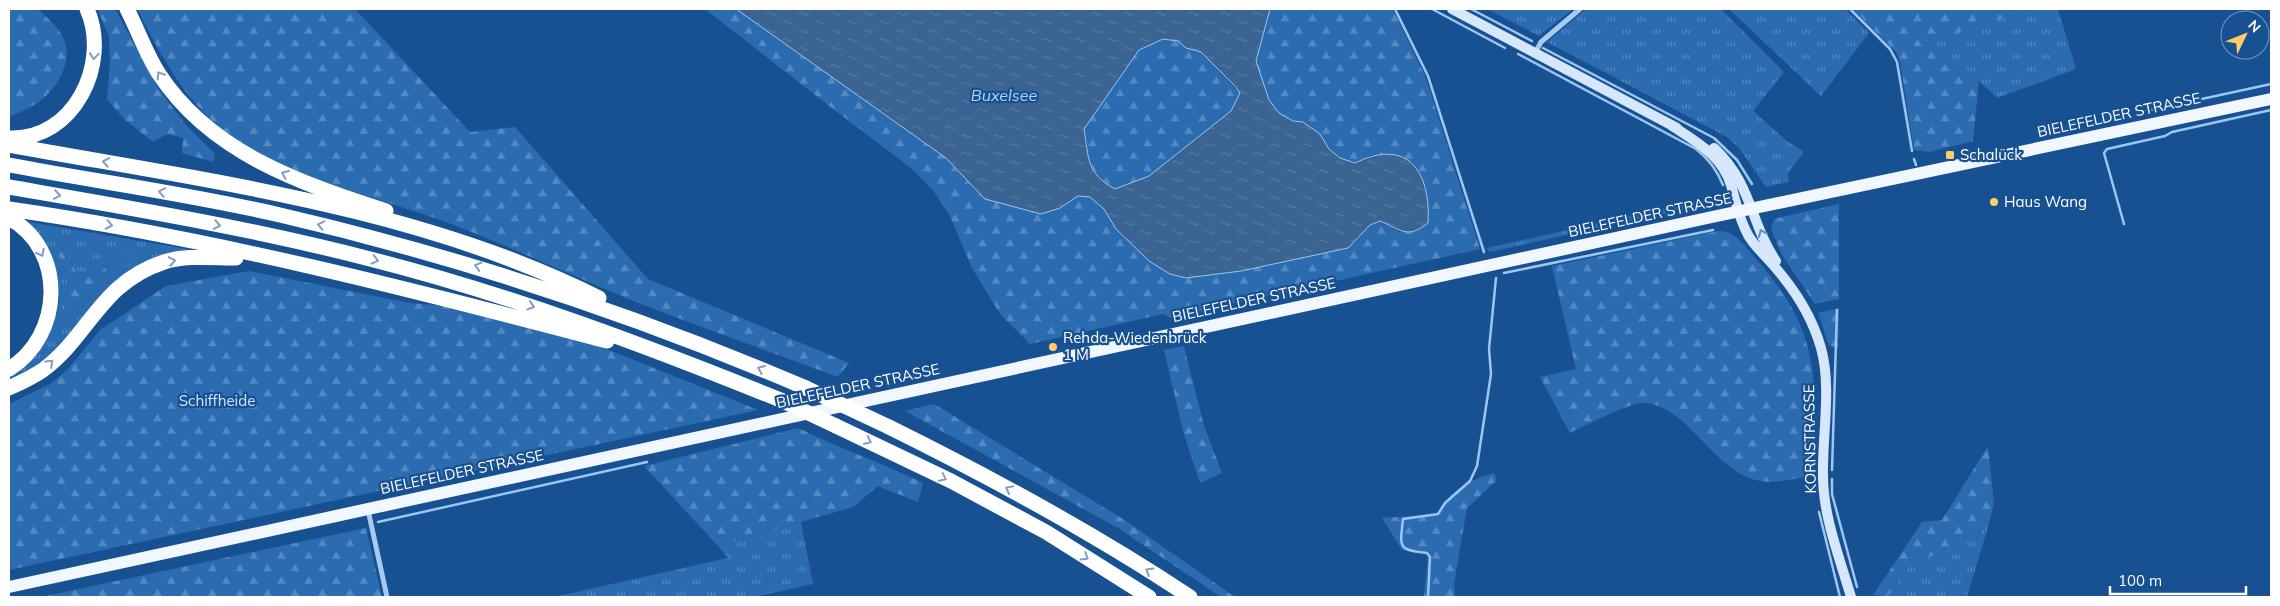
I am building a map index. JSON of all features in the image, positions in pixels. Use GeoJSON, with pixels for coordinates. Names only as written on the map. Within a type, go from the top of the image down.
{"type":"FeatureCollection","features":[{"type":"Feature","properties":{"kind":"highway"},"geometry":{"type":"LineString","coordinates":[[9,138],[33,134],[53,125],[70,110],[85,90],[93,66],[95,45],[92,22],[87,9]]}},
{"type":"Feature","properties":{"kind":"highway"},"geometry":{"type":"LineString","coordinates":[[127,9],[158,72],[170,89],[194,117],[221,140],[262,164],[320,190],[410,220],[444,236]]}},
{"type":"Feature","properties":{"kind":"highway"},"geometry":{"type":"LineString","coordinates":[[9,145],[296,198],[444,236],[509,258],[574,285],[656,327]]}},
{"type":"Feature","properties":{"kind":"highway"},"geometry":{"type":"LineString","coordinates":[[9,166],[277,214],[368,236],[483,268],[656,327],[723,352],[890,426],[1054,514],[1190,597]]}},
{"type":"Feature","properties":{"kind":"highway"},"geometry":{"type":"LineString","coordinates":[[9,187],[269,235],[371,259],[474,288],[576,320],[783,401],[951,481],[1046,532],[1149,597]]}},
{"type":"Feature","properties":{"kind":"highway"},"geometry":{"type":"LineString","coordinates":[[9,209],[72,218],[299,264],[503,312],[688,363]]}},
{"type":"Feature","properties":{"kind":"highway"},"geometry":{"type":"LineString","coordinates":[[9,218],[28,233],[40,250],[48,270],[52,292],[49,314],[42,334],[30,352],[9,369]]}},
{"type":"Feature","properties":{"kind":"highway"},"geometry":{"type":"LineString","coordinates":[[9,388],[42,371],[64,349],[104,300],[122,283],[138,273],[165,262],[190,258],[242,258],[299,264]]}},
{"type":"Feature","properties":{"kind":"main road","name":"BIELEFELDER STRASSE"},"geometry":{"type":"LineString","coordinates":[[9,587],[1754,209],[2271,99]]}},
{"type":"Feature","properties":{"kind":"street"},"geometry":{"type":"LineString","coordinates":[[1452,9],[1671,125]]}},
{"type":"Feature","properties":{"kind":"street"},"geometry":{"type":"LineString","coordinates":[[1535,53],[1541,42],[1580,9]]}},
{"type":"Feature","properties":{"kind":"street","name":"KORNSTRASSE"},"geometry":{"type":"LineString","coordinates":[[1671,125],[1711,145],[1728,161],[1740,178],[1754,209],[1761,232],[1807,312],[1821,349],[1825,384],[1822,478],[1830,519],[1850,597]]}},
{"type":"Feature","properties":{"kind":"street","name":"KORNSTRASSE"},"geometry":{"type":"LineString","coordinates":[[1671,125],[1708,149],[1722,166],[1731,183],[1738,213],[1748,236],[1791,285]]}},
{"type":"Feature","properties":{"kind":"street"},"geometry":{"type":"LineString","coordinates":[[367,509],[387,597]]}},
{"type":"Feature","properties":{"kind":"green space"},"geometry":{"type":"Polygon","coordinates":[[[9,9],[38,9],[62,35],[67,55],[63,72],[54,88],[31,107],[9,117],[9,9]]]}},
{"type":"Feature","properties":{"kind":"green space"},"geometry":{"type":"Polygon","coordinates":[[[97,9],[115,9],[160,91],[186,125],[215,154],[213,162],[182,153],[183,138],[167,134],[153,142],[124,119],[107,99],[110,64],[109,36],[97,9]]]}},
{"type":"Feature","properties":{"kind":"green space"},"geometry":{"type":"Polygon","coordinates":[[[137,9],[355,9],[470,132],[515,127],[648,279],[849,363],[838,377],[631,300],[454,225],[337,186],[279,163],[227,133],[198,107],[165,60],[137,9]]]}},
{"type":"Feature","properties":{"kind":"green space"},"geometry":{"type":"Polygon","coordinates":[[[705,9],[736,9],[946,158],[985,199],[1060,208],[1077,197],[1084,196],[1090,197],[1101,206],[1116,229],[1348,248],[1370,225],[1380,221],[1400,232],[1428,217],[1425,191],[1419,171],[1371,155],[1355,163],[1340,158],[1328,149],[1320,134],[1303,122],[1293,121],[1279,113],[1269,100],[1256,61],[1270,9],[1393,9],[1426,78],[1480,249],[1209,309],[1174,320],[1163,314],[1030,344],[1000,314],[972,268],[950,216],[933,190],[911,168],[705,9]]]}},
{"type":"Feature","properties":{"kind":"green space"},"geometry":{"type":"Polygon","coordinates":[[[1487,9],[1573,9],[1539,36],[1487,9]]]}},
{"type":"Feature","properties":{"kind":"green space"},"geometry":{"type":"Polygon","coordinates":[[[1586,9],[1721,9],[1784,72],[1753,111],[1787,141],[1804,152],[1788,173],[1789,182],[1766,187],[1739,148],[1727,137],[1547,42],[1586,9]]]}},
{"type":"Feature","properties":{"kind":"green space"},"geometry":{"type":"Polygon","coordinates":[[[1729,9],[1845,9],[1869,33],[1821,96],[1729,9]]]}},
{"type":"Feature","properties":{"kind":"green space"},"geometry":{"type":"Polygon","coordinates":[[[1853,9],[2032,9],[1923,44],[1979,81],[1973,141],[1929,152],[1914,150],[1900,62],[1896,52],[1853,9]]]}},
{"type":"Feature","properties":{"kind":"green space"},"geometry":{"type":"Polygon","coordinates":[[[2032,9],[2058,9],[2076,69],[1997,98],[1979,81],[1922,44],[2032,9]]]}},
{"type":"Feature","properties":{"kind":"green space"},"geometry":{"type":"Polygon","coordinates":[[[1163,39],[1178,41],[1186,48],[1201,52],[1240,93],[1231,111],[1149,176],[1115,189],[1099,177],[1090,164],[1083,129],[1139,50],[1163,39]]]}},
{"type":"Feature","properties":{"kind":"green space"},"geometry":{"type":"Polygon","coordinates":[[[1708,199],[1709,204],[1489,252],[1487,248],[1708,199]]]}},
{"type":"Feature","properties":{"kind":"green space"},"geometry":{"type":"Polygon","coordinates":[[[1839,204],[1839,299],[1815,304],[1782,255],[1771,229],[1774,219],[1839,204]]]}},
{"type":"Feature","properties":{"kind":"green space"},"geometry":{"type":"Polygon","coordinates":[[[29,222],[199,251],[165,257],[39,366],[9,381],[9,377],[33,356],[43,343],[51,328],[59,297],[58,281],[52,260],[30,228],[29,222]],[[55,247],[66,275],[68,291],[64,321],[68,322],[98,289],[132,264],[128,253],[90,278],[75,270],[66,251],[55,247]]]}},
{"type":"Feature","properties":{"kind":"green space"},"geometry":{"type":"Polygon","coordinates":[[[1724,231],[1735,236],[1748,249],[1778,286],[1794,312],[1804,336],[1811,360],[1814,385],[1813,476],[1770,482],[1756,480],[1741,474],[1712,451],[1685,424],[1657,405],[1635,404],[1570,433],[1540,377],[1576,369],[1552,266],[1724,231]]]}},
{"type":"Feature","properties":{"kind":"green space"},"geometry":{"type":"Polygon","coordinates":[[[54,246],[66,251],[75,270],[90,278],[128,253],[132,264],[98,289],[68,322],[64,321],[68,291],[66,274],[54,246]]]}},
{"type":"Feature","properties":{"kind":"green space","name":"Schiffheide"},"geometry":{"type":"Polygon","coordinates":[[[249,271],[410,303],[446,306],[599,346],[758,410],[9,570],[9,404],[50,384],[68,369],[100,330],[166,286],[249,271]]]}},
{"type":"Feature","properties":{"kind":"green space"},"geometry":{"type":"Polygon","coordinates":[[[1839,308],[1838,350],[1829,345],[1818,313],[1839,308]]]}},
{"type":"Feature","properties":{"kind":"green space"},"geometry":{"type":"Polygon","coordinates":[[[1184,346],[1204,426],[1222,473],[1200,483],[1183,431],[1164,350],[1184,346]]]}},
{"type":"Feature","properties":{"kind":"green space"},"geometry":{"type":"Polygon","coordinates":[[[934,404],[1123,519],[1235,597],[1221,597],[1118,528],[905,411],[934,404]]]}},
{"type":"Feature","properties":{"kind":"green space"},"geometry":{"type":"Polygon","coordinates":[[[798,428],[923,483],[918,502],[878,486],[853,507],[718,546],[644,466],[798,428]]]}},
{"type":"Feature","properties":{"kind":"green space"},"geometry":{"type":"Polygon","coordinates":[[[1988,446],[1994,503],[1988,527],[1908,568],[1887,597],[1873,595],[1922,522],[1942,520],[1988,446]]]}},
{"type":"Feature","properties":{"kind":"green space"},"geometry":{"type":"Polygon","coordinates":[[[1494,473],[1497,480],[1467,508],[1454,584],[1455,597],[1424,597],[1428,555],[1402,550],[1382,518],[1438,514],[1443,505],[1461,487],[1476,479],[1494,473]]]}},
{"type":"Feature","properties":{"kind":"green space"},"geometry":{"type":"Polygon","coordinates":[[[801,522],[813,584],[754,597],[554,597],[728,558],[718,546],[801,522]]]}},
{"type":"Feature","properties":{"kind":"green space"},"geometry":{"type":"Polygon","coordinates":[[[1988,527],[1967,597],[1887,597],[1908,568],[1988,527]]]}},
{"type":"Feature","properties":{"kind":"green space"},"geometry":{"type":"Polygon","coordinates":[[[366,528],[382,597],[41,597],[366,528]]]}},
{"type":"Feature","properties":{"kind":"water","name":"Buxelsee"},"geometry":{"type":"Polygon","coordinates":[[[736,9],[1270,9],[1256,61],[1269,100],[1279,113],[1293,121],[1303,122],[1320,134],[1329,149],[1340,158],[1355,163],[1373,156],[1389,154],[1402,157],[1412,164],[1420,175],[1425,188],[1428,205],[1428,223],[1421,228],[1409,232],[1398,230],[1380,221],[1370,225],[1348,248],[1241,271],[1186,278],[1170,274],[1149,261],[1116,229],[1104,209],[1090,197],[1078,196],[1060,208],[1041,214],[985,199],[946,158],[736,9]],[[1163,39],[1139,50],[1084,129],[1090,164],[1099,177],[1115,189],[1149,176],[1231,111],[1240,93],[1201,52],[1186,48],[1178,41],[1163,39]]]}},
{"type":"Feature","properties":{"kind":"waterway"},"geometry":{"type":"LineString","coordinates":[[1395,9],[1428,76],[1484,252]]}},
{"type":"Feature","properties":{"kind":"waterway"},"geometry":{"type":"LineString","coordinates":[[1432,9],[1505,48]]}},
{"type":"Feature","properties":{"kind":"waterway"},"geometry":{"type":"LineString","coordinates":[[1471,9],[1532,41]]}},
{"type":"Feature","properties":{"kind":"waterway"},"geometry":{"type":"LineString","coordinates":[[1850,9],[1890,49],[1897,62],[1912,151]]}},
{"type":"Feature","properties":{"kind":"waterway"},"geometry":{"type":"LineString","coordinates":[[1543,48],[1714,138],[1737,160],[1752,184]]}},
{"type":"Feature","properties":{"kind":"waterway"},"geometry":{"type":"LineString","coordinates":[[1518,54],[1696,149],[1712,165],[1723,185]]}},
{"type":"Feature","properties":{"kind":"waterway"},"geometry":{"type":"LineString","coordinates":[[2137,113],[2271,84]]}},
{"type":"Feature","properties":{"kind":"waterway"},"geometry":{"type":"LineString","coordinates":[[2124,224],[2104,153],[2107,149],[2165,136],[2172,132],[2271,110]]}},
{"type":"Feature","properties":{"kind":"waterway"},"geometry":{"type":"LineString","coordinates":[[1914,159],[1916,165]]}},
{"type":"Feature","properties":{"kind":"waterway"},"geometry":{"type":"LineString","coordinates":[[1504,273],[1713,230]]}},
{"type":"Feature","properties":{"kind":"waterway"},"geometry":{"type":"LineString","coordinates":[[1428,597],[1430,557],[1427,553],[1405,548],[1401,541],[1403,519],[1438,514],[1445,503],[1470,481],[1477,466],[1491,374],[1489,349],[1496,278]]}},
{"type":"Feature","properties":{"kind":"waterway"},"geometry":{"type":"LineString","coordinates":[[1832,470],[1837,310]]}},
{"type":"Feature","properties":{"kind":"waterway"},"geometry":{"type":"LineString","coordinates":[[378,522],[647,462]]}},
{"type":"Feature","properties":{"kind":"waterway"},"geometry":{"type":"LineString","coordinates":[[1832,479],[1832,494],[1857,587]]}},
{"type":"Feature","properties":{"kind":"waterway"},"geometry":{"type":"LineString","coordinates":[[1819,512],[1840,597]]}},
{"type":"Feature","properties":{"kind":"place","name":"Schalück"},"geometry":{"type":"Point","coordinates":[1950,155]}},
{"type":"Feature","properties":{"kind":"place","name":"Haus Wang"},"geometry":{"type":"Point","coordinates":[1994,202]}},
{"type":"Feature","properties":{"kind":"place","name":"Rehda-Wiedenbrück 1 M"},"geometry":{"type":"Point","coordinates":[1053,347]}}]}
